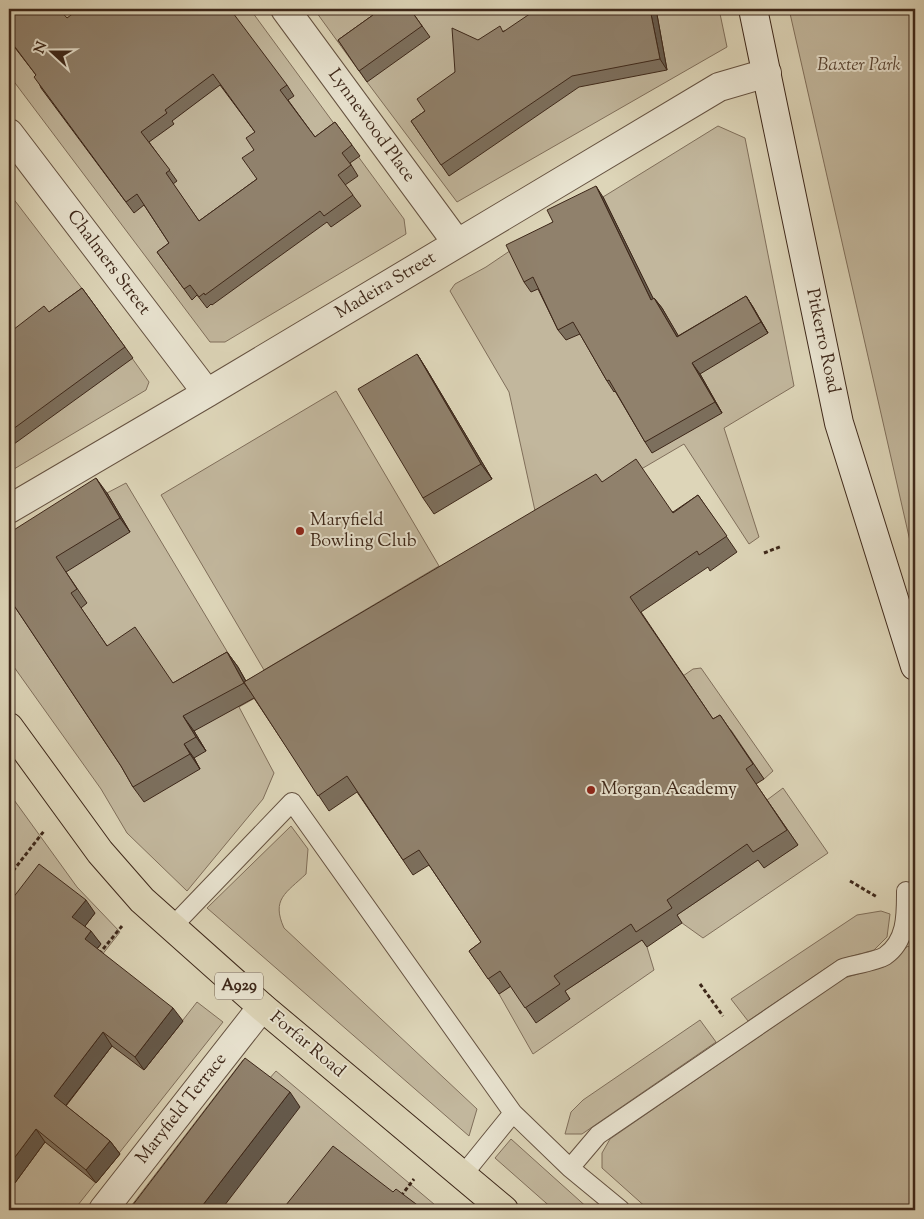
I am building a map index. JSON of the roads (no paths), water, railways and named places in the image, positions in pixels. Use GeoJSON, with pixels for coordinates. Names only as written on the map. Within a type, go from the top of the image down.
{"type":"FeatureCollection","features":[{"type":"Feature","properties":{"kind":"main road","name":"Forfar Road"},"geometry":{"type":"LineString","coordinates":[[9,727],[100,852],[142,900],[262,1007],[504,1210]]}},
{"type":"Feature","properties":{"kind":"street","name":"Lynnewood Place"},"geometry":{"type":"LineString","coordinates":[[285,9],[457,242]]}},
{"type":"Feature","properties":{"kind":"street","name":"Pitkerro Road"},"geometry":{"type":"LineString","coordinates":[[754,9],[839,423],[915,666]]}},
{"type":"Feature","properties":{"kind":"street","name":"Madeira Street"},"geometry":{"type":"LineString","coordinates":[[9,509],[720,87],[767,73]]}},
{"type":"Feature","properties":{"kind":"street","name":"Chalmers Street"},"geometry":{"type":"LineString","coordinates":[[9,132],[207,393]]}},
{"type":"Feature","properties":{"kind":"street","name":"Maryfield Terrace"},"geometry":{"type":"LineString","coordinates":[[103,1210],[262,1007]]}},
{"type":"Feature","properties":{"kind":"lane"},"geometry":{"type":"LineString","coordinates":[[172,927],[292,802],[513,1113],[570,1168],[621,1210]]}},
{"type":"Feature","properties":{"kind":"lane"},"geometry":{"type":"LineString","coordinates":[[570,1168],[598,1135],[843,968],[884,956],[899,941],[906,917],[906,891]]}},
{"type":"Feature","properties":{"kind":"lane"},"geometry":{"type":"LineString","coordinates":[[462,1176],[513,1113]]}},
{"type":"Feature","properties":{"kind":"place","name":"Maryfield Bowling Club"},"geometry":{"type":"Point","coordinates":[300,531]}},
{"type":"Feature","properties":{"kind":"place","name":"Morgan Academy"},"geometry":{"type":"Point","coordinates":[591,790]}},
{"type":"Feature","properties":{"kind":"park label","name":"Baxter Park"},"geometry":{"type":"Point","coordinates":[859,66]}}]}
